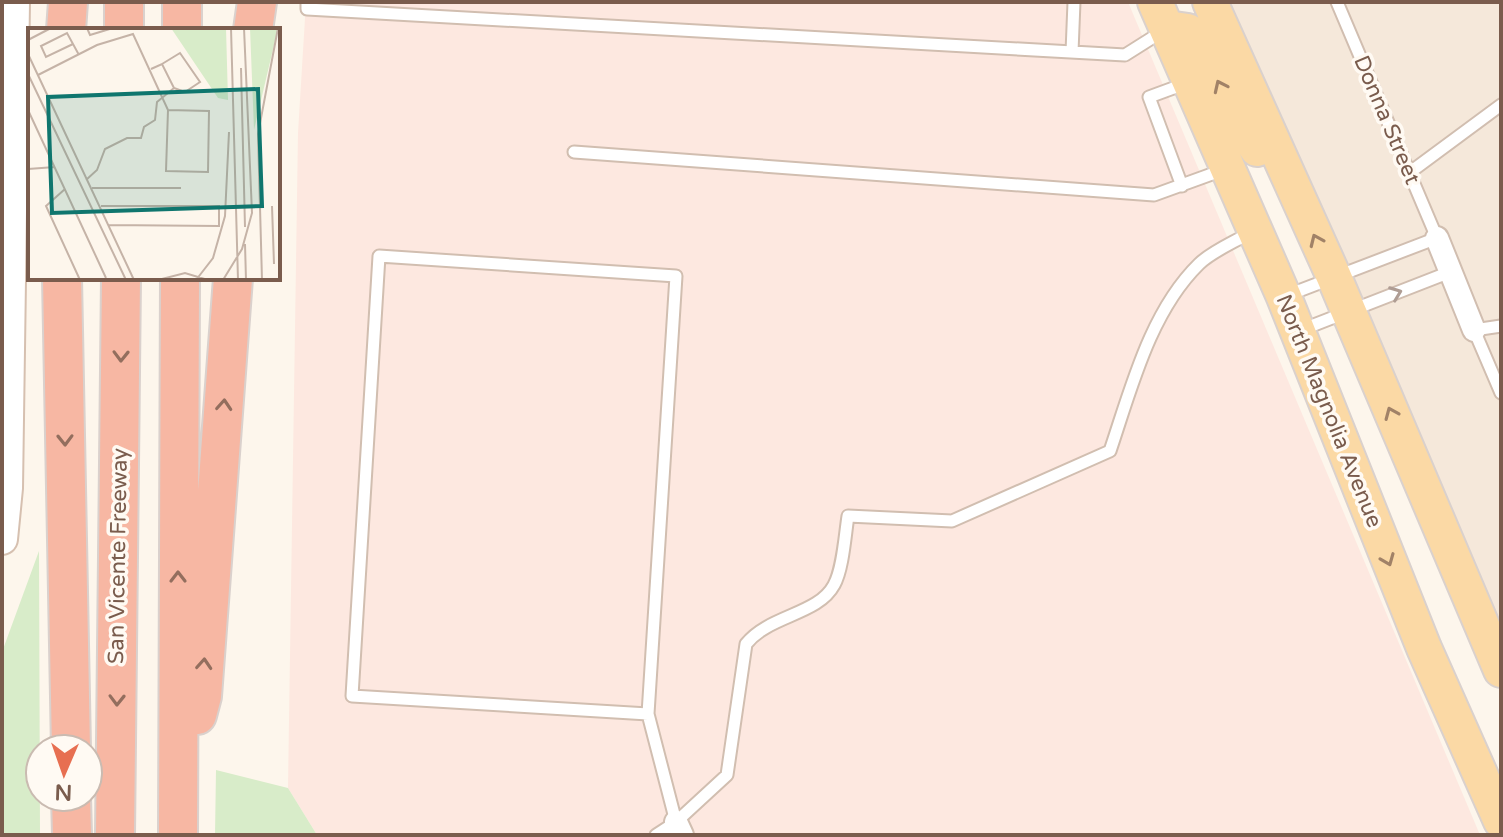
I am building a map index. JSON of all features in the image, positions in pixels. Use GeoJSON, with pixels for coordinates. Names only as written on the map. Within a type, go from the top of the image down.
{"type":"FeatureCollection","features":[{"type":"Feature","properties":{"kind":"highway"},"geometry":{"type":"LineString","coordinates":[[66,28],[68,2]]}},
{"type":"Feature","properties":{"kind":"highway"},"geometry":{"type":"LineString","coordinates":[[124,2],[124,28]]}},
{"type":"Feature","properties":{"kind":"highway"},"geometry":{"type":"LineString","coordinates":[[182,2],[182,28]]}},
{"type":"Feature","properties":{"kind":"highway"},"geometry":{"type":"LineString","coordinates":[[253,28],[257,2]]}},
{"type":"Feature","properties":{"kind":"highway"},"geometry":{"type":"LineString","coordinates":[[62,280],[71,733]]}},
{"type":"Feature","properties":{"kind":"highway","name":"San Vicente Freeway"},"geometry":{"type":"LineString","coordinates":[[115,835],[121,280]]}},
{"type":"Feature","properties":{"kind":"highway"},"geometry":{"type":"LineString","coordinates":[[178,835],[180,280]]}},
{"type":"Feature","properties":{"kind":"highway"},"geometry":{"type":"LineString","coordinates":[[178,795],[202,696],[233,280]]}},
{"type":"Feature","properties":{"kind":"highway"},"geometry":{"type":"LineString","coordinates":[[71,813],[72,835]]}},
{"type":"Feature","properties":{"kind":"main road"},"geometry":{"type":"LineString","coordinates":[[1210,2],[1334,277],[1501,670]]}},
{"type":"Feature","properties":{"kind":"main road"},"geometry":{"type":"LineString","coordinates":[[1161,15],[1197,39],[1254,147],[1284,167]]}},
{"type":"Feature","properties":{"kind":"main road","name":"North Magnolia Avenue"},"geometry":{"type":"LineString","coordinates":[[1161,15],[1284,297],[1426,654],[1501,821]]}},
{"type":"Feature","properties":{"kind":"street"},"geometry":{"type":"LineString","coordinates":[[2,539],[6,503],[6,189],[14,2]]}},
{"type":"Feature","properties":{"kind":"street"},"geometry":{"type":"LineString","coordinates":[[1437,238],[1474,330]]}},
{"type":"Feature","properties":{"kind":"lane"},"geometry":{"type":"LineString","coordinates":[[307,2],[307,9],[1125,55],[1161,15]]}},
{"type":"Feature","properties":{"kind":"lane"},"geometry":{"type":"LineString","coordinates":[[1072,52],[1074,2]]}},
{"type":"Feature","properties":{"kind":"lane","name":"Donna Street"},"geometry":{"type":"LineString","coordinates":[[1337,2],[1437,238]]}},
{"type":"Feature","properties":{"kind":"lane"},"geometry":{"type":"LineString","coordinates":[[1182,186],[1149,97],[1190,82]]}},
{"type":"Feature","properties":{"kind":"lane"},"geometry":{"type":"LineString","coordinates":[[1409,173],[1501,105]]}},
{"type":"Feature","properties":{"kind":"lane"},"geometry":{"type":"LineString","coordinates":[[574,152],[1154,195],[1228,169]]}},
{"type":"Feature","properties":{"kind":"lane"},"geometry":{"type":"LineString","coordinates":[[656,835],[679,829],[727,775],[746,644],[756,631],[823,600],[836,583],[848,516],[952,521],[1110,451],[1143,351],[1172,299],[1200,263],[1255,230]]}},
{"type":"Feature","properties":{"kind":"lane"},"geometry":{"type":"LineString","coordinates":[[1284,297],[1437,238]]}},
{"type":"Feature","properties":{"kind":"lane"},"geometry":{"type":"LineString","coordinates":[[648,714],[352,696],[379,256],[676,276],[648,714],[679,829]]}},
{"type":"Feature","properties":{"kind":"lane"},"geometry":{"type":"LineString","coordinates":[[1297,331],[1450,272]]}},
{"type":"Feature","properties":{"kind":"lane"},"geometry":{"type":"LineString","coordinates":[[1501,326],[1474,330],[1501,393]]}},
{"type":"Feature","properties":{"kind":"shaded area"},"geometry":{"type":"Polygon","coordinates":[[[306,2],[1128,2],[1480,835],[317,835],[288,788],[298,133],[306,2]]]}},
{"type":"Feature","properties":{"kind":"shaded area"},"geometry":{"type":"Polygon","coordinates":[[[1215,2],[1501,2],[1501,641],[1215,2]]]}},
{"type":"Feature","properties":{"kind":"green space"},"geometry":{"type":"Polygon","coordinates":[[[39,551],[40,733],[24,733],[24,813],[40,813],[40,835],[2,835],[2,652],[39,551]]]}},
{"type":"Feature","properties":{"kind":"green space"},"geometry":{"type":"Polygon","coordinates":[[[216,770],[288,788],[317,835],[215,835],[216,770]]]}}]}
